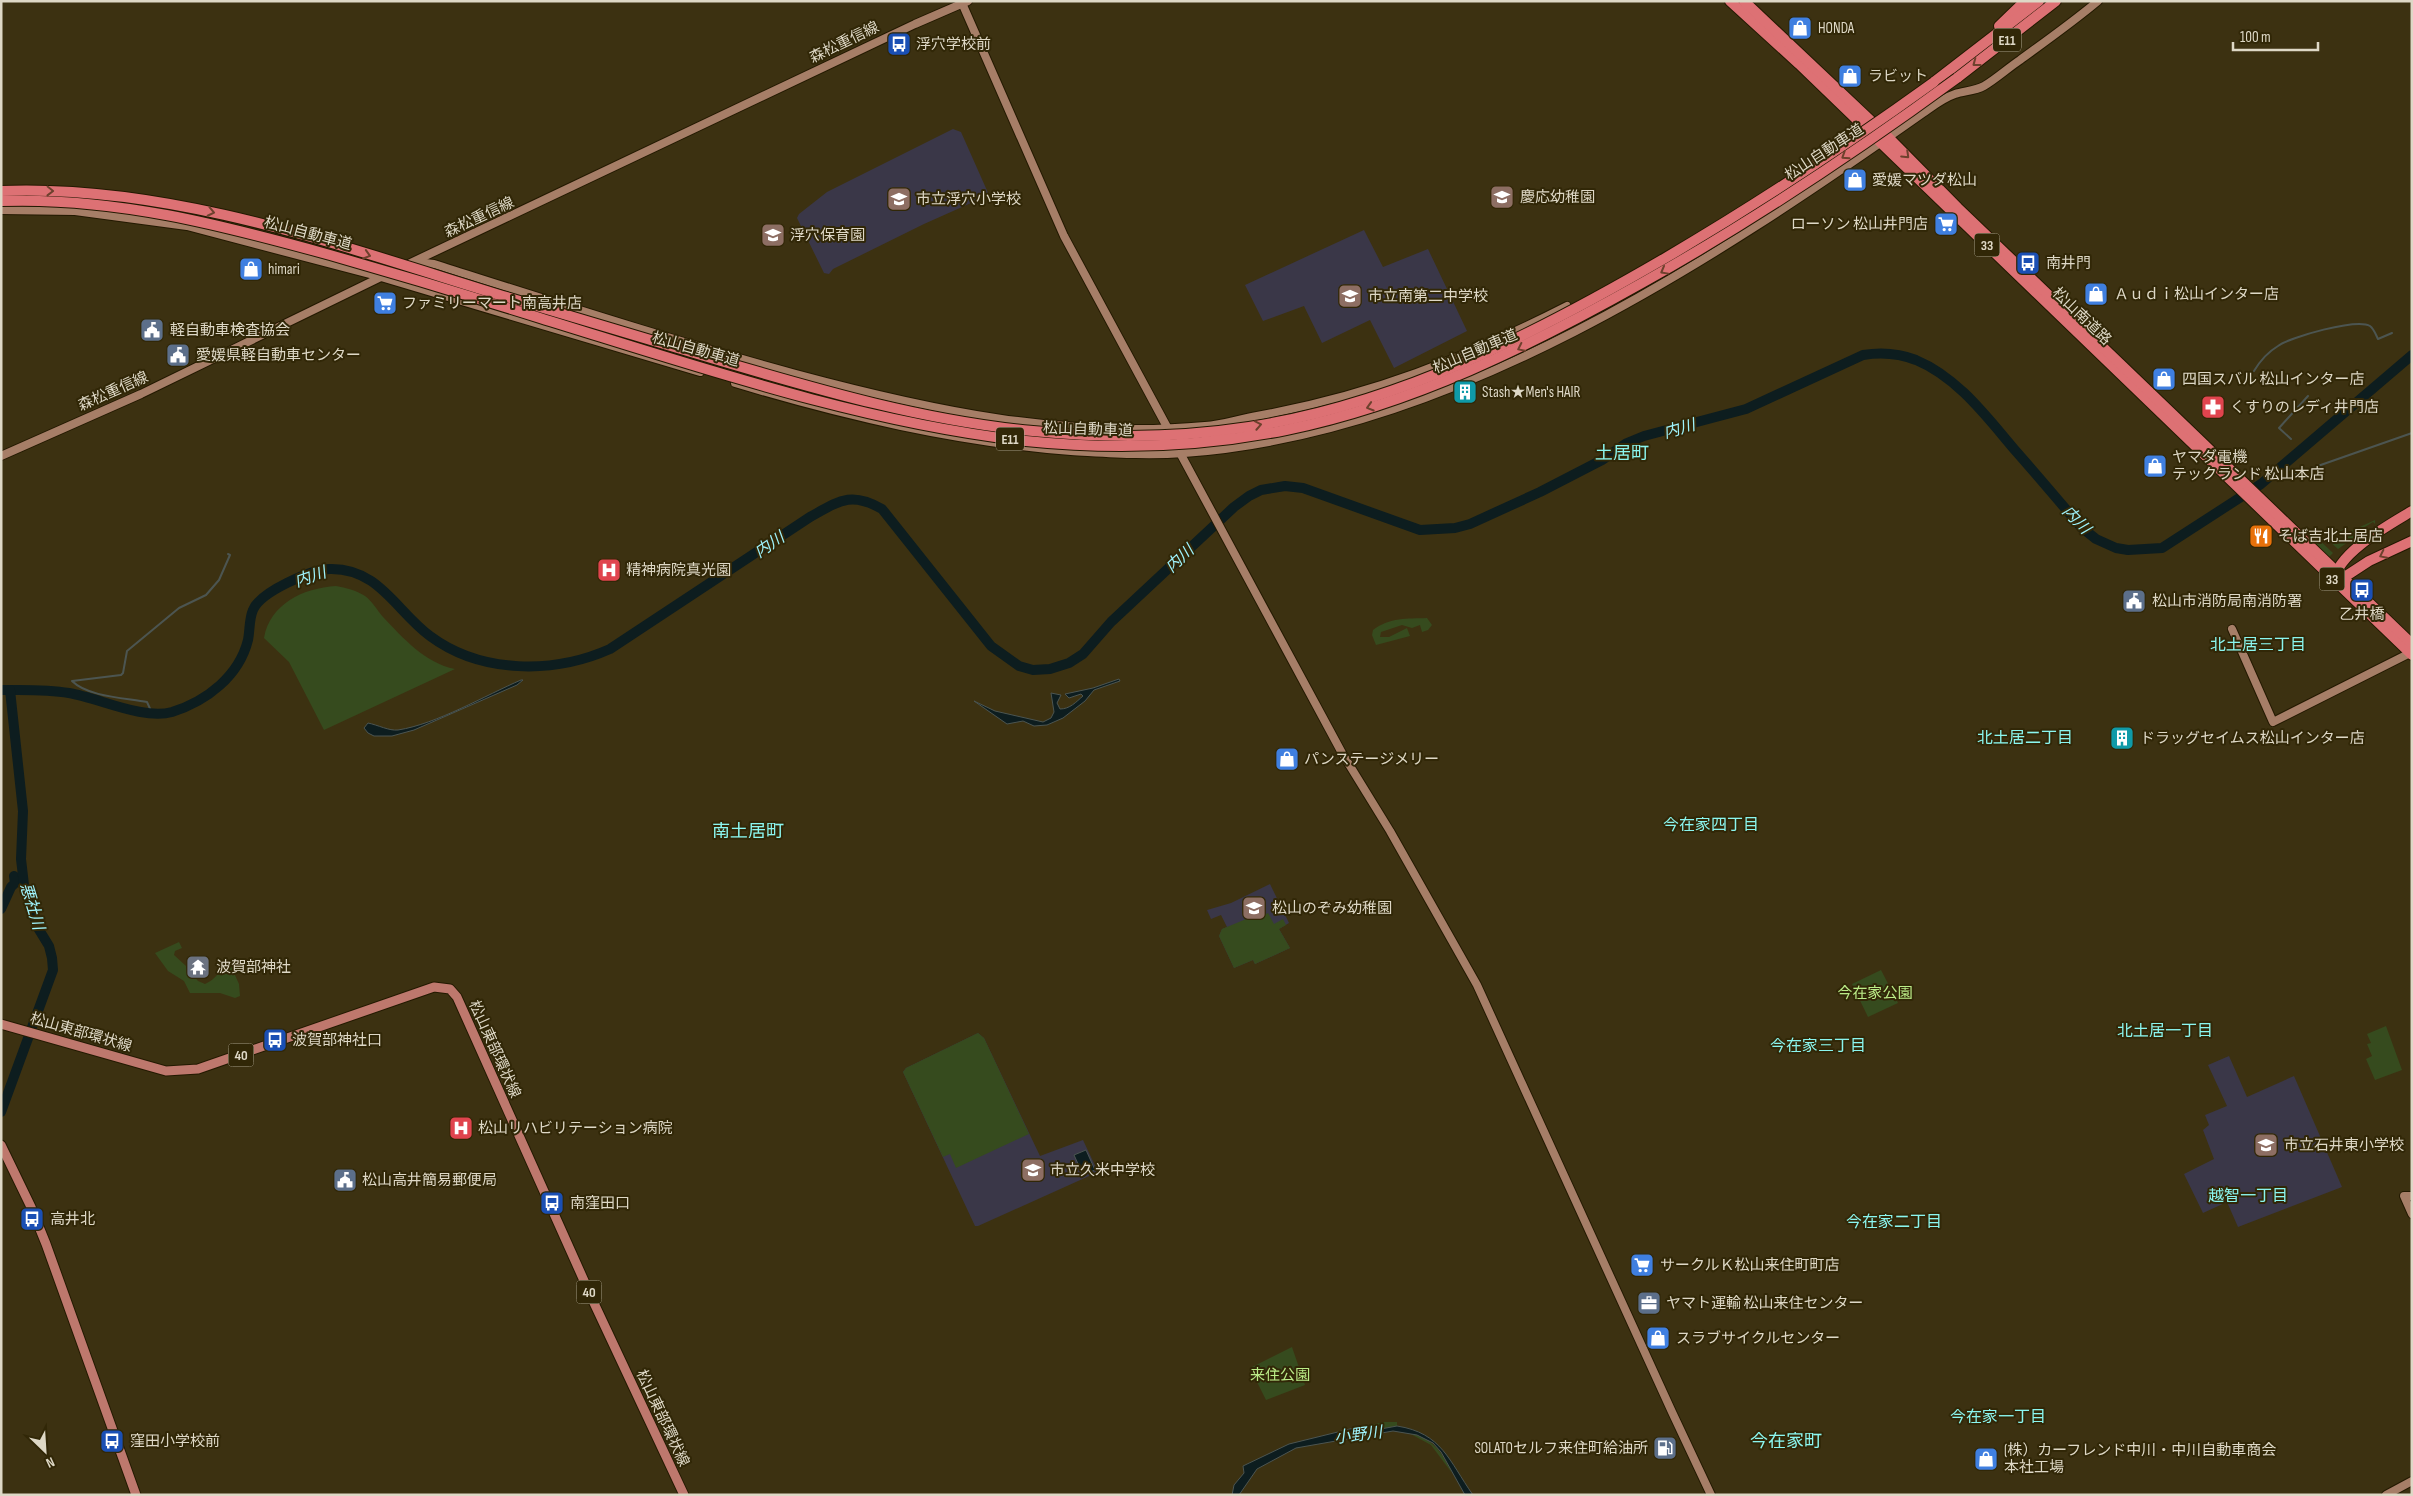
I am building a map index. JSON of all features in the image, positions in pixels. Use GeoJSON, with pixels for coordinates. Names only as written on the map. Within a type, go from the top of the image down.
{"type":"FeatureCollection","features":[{"type":"Feature","properties":{"kind":"highway","name":"松山南道路"},"geometry":{"type":"LineString","coordinates":[[1730,1],[1885,140]]}},
{"type":"Feature","properties":{"kind":"highway","name":"松山南道路"},"geometry":{"type":"LineString","coordinates":[[1744,1],[2245,490],[2337,576],[2411,651]]}},
{"type":"Feature","properties":{"kind":"highway"},"geometry":{"type":"LineString","coordinates":[[1953,72],[2025,1]]}},
{"type":"Feature","properties":{"kind":"highway","name":"松山自動車道"},"geometry":{"type":"LineString","coordinates":[[1,202],[47,201],[107,205],[225,226],[363,264],[765,385],[904,421],[979,435],[1075,445],[1144,446],[1203,443],[1291,429],[1346,415],[1460,376],[1536,341],[1604,305],[1711,243],[1867,142],[2039,1]]}},
{"type":"Feature","properties":{"kind":"highway","name":"松山自動車道"},"geometry":{"type":"LineString","coordinates":[[1,191],[84,192],[177,205],[227,216],[337,246],[776,378],[906,410],[991,426],[1084,435],[1143,436],[1202,432],[1257,426],[1333,408],[1418,380],[1493,350],[1600,296],[1706,234],[1801,174],[2056,1]]}},
{"type":"Feature","properties":{"kind":"highway","name":"33"},"geometry":{"type":"LineString","coordinates":[[2337,576],[2344,561],[2367,539],[2412,511]]}},
{"type":"Feature","properties":{"kind":"highway","name":"33"},"geometry":{"type":"LineString","coordinates":[[2337,576],[2355,570],[2412,541]]}},
{"type":"Feature","properties":{"kind":"main road","name":"松山東部環状線"},"geometry":{"type":"LineString","coordinates":[[1,1024],[166,1071],[198,1069],[429,989],[443,987],[450,989],[457,996],[594,1303],[684,1495]]}},
{"type":"Feature","properties":{"kind":"main road"},"geometry":{"type":"LineString","coordinates":[[1,1145],[31,1207],[46,1244],[136,1495]]}},
{"type":"Feature","properties":{"kind":"street"},"geometry":{"type":"LineString","coordinates":[[1,210],[75,210],[188,226],[381,277],[786,398],[917,431],[1010,446],[1115,454],[1180,454],[1262,443],[1358,421],[1434,395],[1519,359],[1681,272],[1819,186],[1944,99],[1981,88],[2098,1]]}},
{"type":"Feature","properties":{"kind":"street"},"geometry":{"type":"LineString","coordinates":[[965,2],[1064,236],[1342,753],[1390,831],[1477,985],[1672,1412],[1712,1495]]}},
{"type":"Feature","properties":{"kind":"street","name":"森松重信線"},"geometry":{"type":"LineString","coordinates":[[1,456],[141,394],[381,277],[965,2]]}},
{"type":"Feature","properties":{"kind":"street"},"geometry":{"type":"LineString","coordinates":[[416,262],[434,264],[737,358],[852,389],[941,410],[1058,426],[1137,430],[1231,423],[1332,401],[1374,389],[1455,360],[1567,306]]}},
{"type":"Feature","properties":{"kind":"street"},"geometry":{"type":"LineString","coordinates":[[2232,628],[2273,722],[2411,651]]}},
{"type":"Feature","properties":{"kind":"street"},"geometry":{"type":"LineString","coordinates":[[2412,1196],[2404,1196],[2412,1214]]}},
{"type":"Feature","properties":{"kind":"street"},"geometry":{"type":"LineString","coordinates":[[2386,1495],[2412,1481]]}},
{"type":"Feature","properties":{"kind":"shaded area","name":"市立浮穴小学校"},"geometry":{"type":"Polygon","coordinates":[[[953,129],[961,132],[989,195],[924,224],[833,269],[829,274],[824,273],[797,218],[799,214],[827,192],[953,129]]]}},
{"type":"Feature","properties":{"kind":"shaded area","name":"市立南第二中学校"},"geometry":{"type":"Polygon","coordinates":[[[1364,230],[1383,267],[1428,249],[1467,331],[1394,368],[1370,320],[1322,343],[1304,306],[1263,321],[1245,285],[1364,230]]]}},
{"type":"Feature","properties":{"kind":"shaded area"},"geometry":{"type":"Polygon","coordinates":[[[1270,884],[1289,923],[1279,929],[1290,948],[1255,964],[1253,960],[1234,968],[1219,936],[1222,929],[1227,927],[1221,915],[1211,919],[1207,910],[1231,903],[1270,884]]]}},
{"type":"Feature","properties":{"kind":"shaded area"},"geometry":{"type":"Polygon","coordinates":[[[978,1033],[984,1038],[1040,1156],[1083,1140],[1098,1172],[975,1226],[903,1072],[906,1068],[978,1033]]]}},
{"type":"Feature","properties":{"kind":"shaded area","name":"市立石井東小学校"},"geometry":{"type":"Polygon","coordinates":[[[2229,1056],[2247,1097],[2294,1076],[2342,1187],[2238,1227],[2227,1202],[2203,1213],[2184,1174],[2214,1159],[2203,1130],[2209,1125],[2205,1115],[2227,1106],[2208,1065],[2229,1056]]]}},
{"type":"Feature","properties":{"kind":"green space"},"geometry":{"type":"Polygon","coordinates":[[[2375,520],[2375,524],[2373,522],[2363,528],[2364,531],[2338,549],[2326,538],[2351,525],[2332,536],[2332,542],[2338,544],[2349,532],[2375,520]]]}},
{"type":"Feature","properties":{"kind":"green space"},"geometry":{"type":"Polygon","coordinates":[[[2306,537],[2316,537],[2333,553],[2329,557],[2306,537]]]}},
{"type":"Feature","properties":{"kind":"green space"},"geometry":{"type":"Polygon","coordinates":[[[336,586],[347,588],[365,596],[415,649],[444,666],[455,669],[324,730],[289,662],[264,638],[267,626],[273,616],[290,600],[312,590],[336,586]]]}},
{"type":"Feature","properties":{"kind":"green space"},"geometry":{"type":"Polygon","coordinates":[[[1427,618],[1432,625],[1428,630],[1422,632],[1420,625],[1412,628],[1402,625],[1381,632],[1380,637],[1389,637],[1407,628],[1410,636],[1376,645],[1372,635],[1373,630],[1379,626],[1392,621],[1427,618]]]}},
{"type":"Feature","properties":{"kind":"green space"},"geometry":{"type":"Polygon","coordinates":[[[1268,913],[1274,924],[1283,919],[1286,925],[1279,929],[1290,948],[1255,964],[1253,960],[1234,968],[1219,936],[1222,929],[1256,915],[1258,918],[1268,913]]]}},
{"type":"Feature","properties":{"kind":"green space"},"geometry":{"type":"Polygon","coordinates":[[[179,942],[182,948],[175,951],[174,955],[186,966],[188,975],[193,975],[198,981],[205,984],[210,982],[230,964],[239,984],[240,996],[235,998],[220,993],[190,993],[184,981],[168,971],[155,953],[179,942]]]}},
{"type":"Feature","properties":{"kind":"green space","name":"今在家公園"},"geometry":{"type":"Polygon","coordinates":[[[1881,970],[1898,1003],[1868,1017],[1852,984],[1881,970]]]}},
{"type":"Feature","properties":{"kind":"green space"},"geometry":{"type":"Polygon","coordinates":[[[2386,1026],[2402,1070],[2375,1080],[2366,1059],[2372,1056],[2367,1044],[2371,1043],[2367,1034],[2386,1026]]]}},
{"type":"Feature","properties":{"kind":"green space"},"geometry":{"type":"Polygon","coordinates":[[[978,1033],[984,1038],[1029,1134],[956,1168],[950,1154],[943,1157],[903,1072],[906,1068],[978,1033]]]}},
{"type":"Feature","properties":{"kind":"green space","name":"来住公園"},"geometry":{"type":"Polygon","coordinates":[[[1292,1347],[1305,1385],[1266,1400],[1250,1368],[1292,1347]]]}},
{"type":"Feature","properties":{"kind":"green space"},"geometry":{"type":"Polygon","coordinates":[[[1385,1422],[1397,1422],[1397,1426],[1359,1433],[1354,1428],[1385,1422]]]}},
{"type":"Feature","properties":{"kind":"green space"},"geometry":{"type":"Polygon","coordinates":[[[1407,1432],[1424,1438],[1435,1446],[1452,1473],[1431,1445],[1407,1432]]]}},
{"type":"Feature","properties":{"kind":"water"},"geometry":{"type":"Polygon","coordinates":[[[1119,679],[1120,681],[1094,690],[1085,701],[1063,718],[1047,725],[1034,726],[1023,721],[1007,724],[974,701],[995,711],[1043,722],[1051,718],[1054,712],[1051,693],[1061,695],[1057,703],[1060,709],[1064,709],[1073,705],[1083,696],[1081,694],[1069,698],[1065,694],[1093,688],[1119,679]]]}},
{"type":"Feature","properties":{"kind":"water"},"geometry":{"type":"Polygon","coordinates":[[[523,680],[517,685],[414,730],[392,736],[374,736],[364,728],[368,723],[395,730],[413,727],[429,722],[523,680]]]}},
{"type":"Feature","properties":{"kind":"water"},"geometry":{"type":"Polygon","coordinates":[[[1086,1150],[1095,1170],[1083,1175],[1074,1155],[1086,1150]]]}},
{"type":"Feature","properties":{"kind":"water","name":"小野川"},"geometry":{"type":"Polygon","coordinates":[[[1397,1426],[1424,1435],[1443,1450],[1473,1495],[1465,1495],[1441,1452],[1433,1443],[1417,1435],[1393,1431],[1296,1448],[1257,1469],[1239,1495],[1232,1495],[1234,1485],[1244,1473],[1243,1466],[1289,1444],[1354,1428],[1359,1433],[1397,1426]]]}},
{"type":"Feature","properties":{"kind":"waterway"},"geometry":{"type":"LineString","coordinates":[[2254,371],[2264,357],[2274,348],[2285,342],[2338,326],[2352,324],[2370,326],[2378,339],[2392,333]]}},
{"type":"Feature","properties":{"kind":"waterway","name":"内川"},"geometry":{"type":"LineString","coordinates":[[1,690],[60,692],[135,711],[160,714],[172,712],[209,694],[229,676],[244,653],[253,610],[265,596],[300,577],[330,569],[347,571],[362,576],[374,583],[430,636],[472,658],[518,666],[542,666],[565,663],[610,649],[810,517],[829,506],[853,499],[862,500],[882,509],[991,646],[1019,666],[1033,670],[1050,669],[1069,663],[1083,654],[1111,622],[1234,507],[1261,490],[1285,486],[1303,488],[1420,530],[1455,528],[1470,524],[1540,492],[1602,460],[1627,443],[1644,436],[1746,409],[1863,355],[1877,354],[1890,354],[1916,360],[1945,376],[1970,398],[2081,527],[2096,539],[2116,548],[2128,550],[2162,548],[2261,484],[2412,355]]}},
{"type":"Feature","properties":{"kind":"waterway"},"geometry":{"type":"LineString","coordinates":[[2291,439],[2279,428],[2308,396]]}},
{"type":"Feature","properties":{"kind":"waterway"},"geometry":{"type":"LineString","coordinates":[[2283,465],[2295,474],[2412,433]]}},
{"type":"Feature","properties":{"kind":"waterway"},"geometry":{"type":"LineString","coordinates":[[152,713],[147,702],[97,694],[72,681],[121,675],[127,651],[179,608],[206,595],[219,580],[230,555],[228,554]]}},
{"type":"Feature","properties":{"kind":"waterway","name":"悪社川"},"geometry":{"type":"LineString","coordinates":[[1,1112],[53,970],[49,946],[38,928],[24,885],[21,859],[23,811],[10,690]]}},
{"type":"Feature","properties":{"kind":"waterway"},"geometry":{"type":"LineString","coordinates":[[1,909],[11,887],[15,883],[14,876]]}},
{"type":"Feature","properties":{"kind":"place","name":"HONDA"},"geometry":{"type":"Point","coordinates":[1800,28]}},
{"type":"Feature","properties":{"kind":"place","name":"浮穴学校前"},"geometry":{"type":"Point","coordinates":[899,44]}},
{"type":"Feature","properties":{"kind":"place","name":"ラビット"},"geometry":{"type":"Point","coordinates":[1850,76]}},
{"type":"Feature","properties":{"kind":"place","name":"愛媛マツダ松山"},"geometry":{"type":"Point","coordinates":[1855,180]}},
{"type":"Feature","properties":{"kind":"place","name":"慶応幼稚園"},"geometry":{"type":"Point","coordinates":[1502,197]}},
{"type":"Feature","properties":{"kind":"place","name":"市立浮穴小学校"},"geometry":{"type":"Point","coordinates":[899,199]}},
{"type":"Feature","properties":{"kind":"place","name":"ローソン 松山井門店"},"geometry":{"type":"Point","coordinates":[1946,224]}},
{"type":"Feature","properties":{"kind":"place","name":"浮穴保育園"},"geometry":{"type":"Point","coordinates":[773,235]}},
{"type":"Feature","properties":{"kind":"place","name":"南井門"},"geometry":{"type":"Point","coordinates":[2028,263]}},
{"type":"Feature","properties":{"kind":"place","name":"himari"},"geometry":{"type":"Point","coordinates":[251,269]}},
{"type":"Feature","properties":{"kind":"place","name":"Ａｕｄｉ松山インター店"},"geometry":{"type":"Point","coordinates":[2096,294]}},
{"type":"Feature","properties":{"kind":"place","name":"市立南第二中学校"},"geometry":{"type":"Point","coordinates":[1350,296]}},
{"type":"Feature","properties":{"kind":"place","name":"ファミリーマート南高井店"},"geometry":{"type":"Point","coordinates":[385,303]}},
{"type":"Feature","properties":{"kind":"place","name":"軽自動車検査協会"},"geometry":{"type":"Point","coordinates":[152,330]}},
{"type":"Feature","properties":{"kind":"place","name":"愛媛県軽自動車センター"},"geometry":{"type":"Point","coordinates":[178,355]}},
{"type":"Feature","properties":{"kind":"place","name":"四国スバル 松山インター店"},"geometry":{"type":"Point","coordinates":[2164,379]}},
{"type":"Feature","properties":{"kind":"place","name":"Stash★Men's HAIR"},"geometry":{"type":"Point","coordinates":[1465,392]}},
{"type":"Feature","properties":{"kind":"place","name":"くすりのレディ井門店"},"geometry":{"type":"Point","coordinates":[2213,407]}},
{"type":"Feature","properties":{"kind":"place","name":"ヤマダ電機 テックランド 松山本店"},"geometry":{"type":"Point","coordinates":[2155,466]}},
{"type":"Feature","properties":{"kind":"place","name":"そば吉北土居店"},"geometry":{"type":"Point","coordinates":[2261,536]}},
{"type":"Feature","properties":{"kind":"place","name":"精神病院真光園"},"geometry":{"type":"Point","coordinates":[609,570]}},
{"type":"Feature","properties":{"kind":"place","name":"乙井橋"},"geometry":{"type":"Point","coordinates":[2362,590]}},
{"type":"Feature","properties":{"kind":"place","name":"松山市消防局南消防署"},"geometry":{"type":"Point","coordinates":[2134,601]}},
{"type":"Feature","properties":{"kind":"place","name":"ドラッグセイムス松山インター店"},"geometry":{"type":"Point","coordinates":[2122,738]}},
{"type":"Feature","properties":{"kind":"place","name":"パンステージメリー"},"geometry":{"type":"Point","coordinates":[1287,759]}},
{"type":"Feature","properties":{"kind":"place","name":"松山のぞみ幼稚園"},"geometry":{"type":"Point","coordinates":[1254,908]}},
{"type":"Feature","properties":{"kind":"place","name":"波賀部神社"},"geometry":{"type":"Point","coordinates":[198,967]}},
{"type":"Feature","properties":{"kind":"place","name":"波賀部神社口"},"geometry":{"type":"Point","coordinates":[275,1040]}},
{"type":"Feature","properties":{"kind":"place","name":"松山リハビリテーション病院"},"geometry":{"type":"Point","coordinates":[461,1128]}},
{"type":"Feature","properties":{"kind":"place","name":"市立石井東小学校"},"geometry":{"type":"Point","coordinates":[2266,1145]}},
{"type":"Feature","properties":{"kind":"place","name":"市立久米中学校"},"geometry":{"type":"Point","coordinates":[1033,1170]}},
{"type":"Feature","properties":{"kind":"place","name":"松山高井簡易郵便局"},"geometry":{"type":"Point","coordinates":[345,1180]}},
{"type":"Feature","properties":{"kind":"place","name":"南窪田口"},"geometry":{"type":"Point","coordinates":[552,1203]}},
{"type":"Feature","properties":{"kind":"place","name":"高井北"},"geometry":{"type":"Point","coordinates":[32,1219]}},
{"type":"Feature","properties":{"kind":"place","name":"サークルＫ松山来住町町店"},"geometry":{"type":"Point","coordinates":[1642,1265]}},
{"type":"Feature","properties":{"kind":"place","name":"ヤマト運輸 松山来住センター"},"geometry":{"type":"Point","coordinates":[1649,1303]}},
{"type":"Feature","properties":{"kind":"place","name":"スラブサイクルセンター"},"geometry":{"type":"Point","coordinates":[1658,1338]}},
{"type":"Feature","properties":{"kind":"place","name":"窪田小学校前"},"geometry":{"type":"Point","coordinates":[112,1441]}},
{"type":"Feature","properties":{"kind":"place","name":"SOLATOセルフ来住町給油所"},"geometry":{"type":"Point","coordinates":[1665,1448]}},
{"type":"Feature","properties":{"kind":"place","name":"(株）カーフレンド中川・中川自動車商会 本社工場"},"geometry":{"type":"Point","coordinates":[1986,1459]}},
{"type":"Feature","properties":{"kind":"district","name":"土居町"},"geometry":{"type":"Point","coordinates":[1622,453]}},
{"type":"Feature","properties":{"kind":"district","name":"北土居三丁目"},"geometry":{"type":"Point","coordinates":[2258,644]}},
{"type":"Feature","properties":{"kind":"district","name":"北土居二丁目"},"geometry":{"type":"Point","coordinates":[2025,737]}},
{"type":"Feature","properties":{"kind":"district","name":"今在家四丁目"},"geometry":{"type":"Point","coordinates":[1711,824]}},
{"type":"Feature","properties":{"kind":"district","name":"南土居町"},"geometry":{"type":"Point","coordinates":[748,831]}},
{"type":"Feature","properties":{"kind":"district","name":"北土居一丁目"},"geometry":{"type":"Point","coordinates":[2165,1030]}},
{"type":"Feature","properties":{"kind":"district","name":"今在家三丁目"},"geometry":{"type":"Point","coordinates":[1818,1045]}},
{"type":"Feature","properties":{"kind":"district","name":"越智一丁目"},"geometry":{"type":"Point","coordinates":[2248,1195]}},
{"type":"Feature","properties":{"kind":"district","name":"今在家二丁目"},"geometry":{"type":"Point","coordinates":[1894,1221]}},
{"type":"Feature","properties":{"kind":"district","name":"今在家一丁目"},"geometry":{"type":"Point","coordinates":[1998,1416]}},
{"type":"Feature","properties":{"kind":"district","name":"今在家町"},"geometry":{"type":"Point","coordinates":[1786,1441]}}]}
